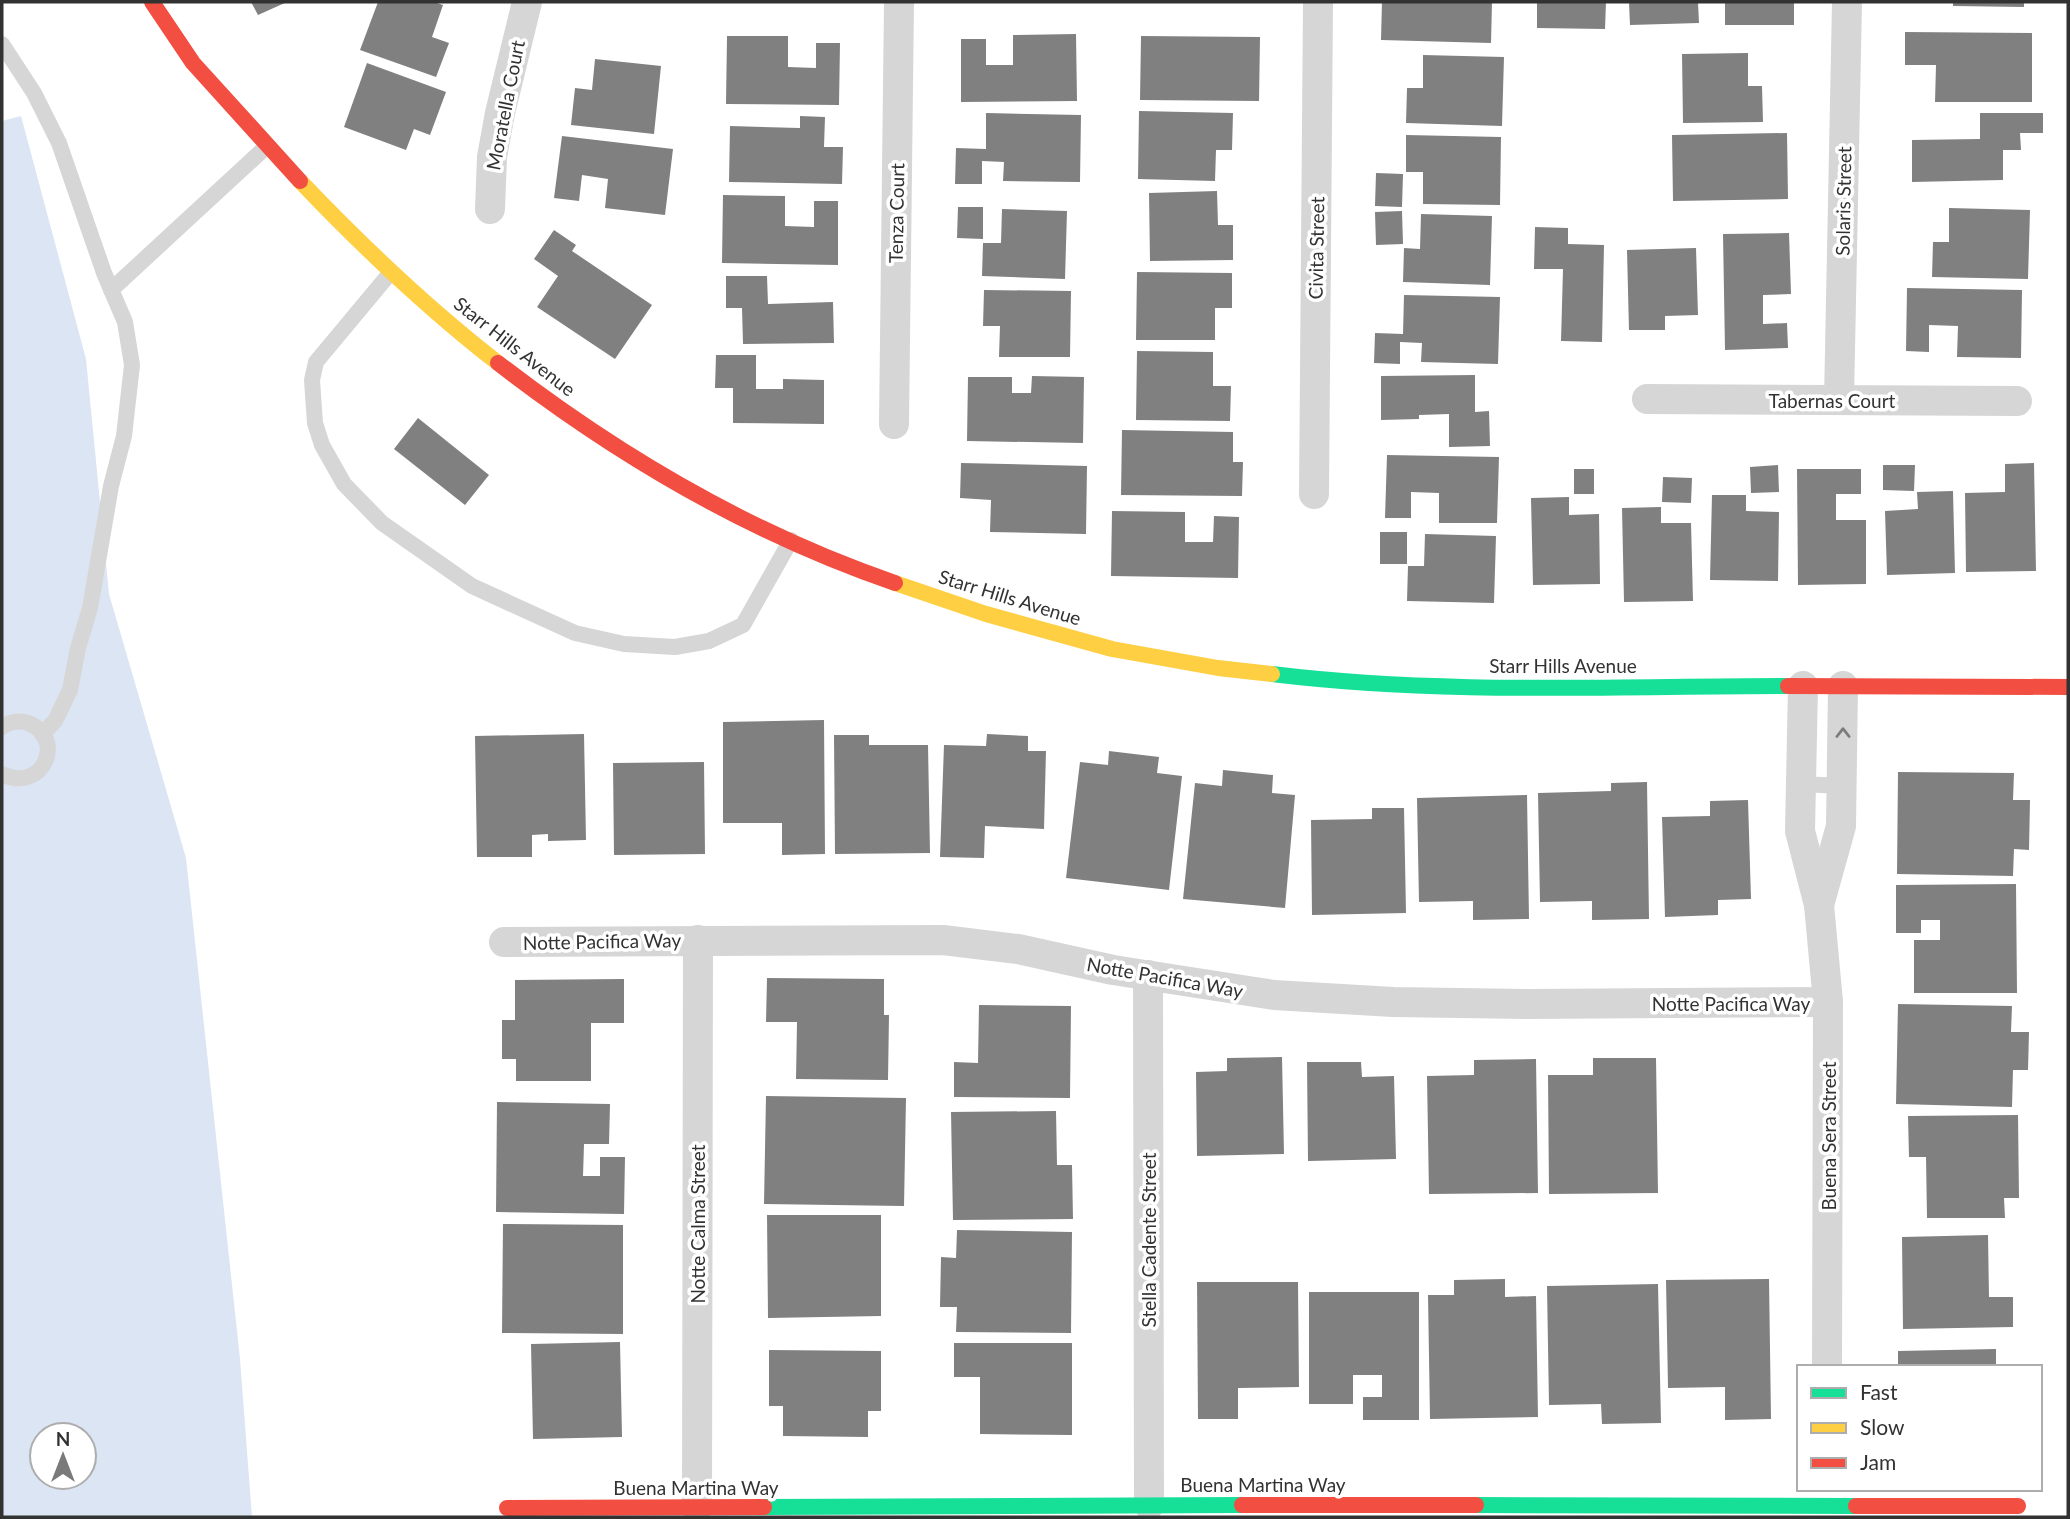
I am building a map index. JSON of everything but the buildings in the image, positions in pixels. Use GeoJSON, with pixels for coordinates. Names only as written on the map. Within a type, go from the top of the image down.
{"type":"FeatureCollection","features":[{"type":"Feature","properties":{"kind":"street","name":"Starr Hills Avenue"},"geometry":{"type":"LineString","coordinates":[[152,2],[194,63],[267,146],[348,232],[458,333],[547,401],[639,460],[755,526],[878,577],[986,614],[1112,649],[1218,668],[1302,678],[1392,685],[2068,687]]}},
{"type":"Feature","properties":{"kind":"street","name":"Moratella Court"},"geometry":{"type":"LineString","coordinates":[[490,209],[492,156],[527,2]]}},
{"type":"Feature","properties":{"kind":"street","name":"Tenza Court"},"geometry":{"type":"LineString","coordinates":[[894,424],[899,2]]}},
{"type":"Feature","properties":{"kind":"street","name":"Civita Street"},"geometry":{"type":"LineString","coordinates":[[1314,494],[1318,2]]}},
{"type":"Feature","properties":{"kind":"street","name":"Solaris Street"},"geometry":{"type":"LineString","coordinates":[[1839,400],[1847,2]]}},
{"type":"Feature","properties":{"kind":"street","name":"Tabernas Court"},"geometry":{"type":"LineString","coordinates":[[1647,399],[2017,401]]}},
{"type":"Feature","properties":{"kind":"street","name":"Buena Sera Street"},"geometry":{"type":"LineString","coordinates":[[1803,686],[1800,831],[1819,905],[1828,1002],[1827,1365]]}},
{"type":"Feature","properties":{"kind":"street","name":"Buena Sera Street"},"geometry":{"type":"LineString","coordinates":[[1819,905],[1841,826],[1843,686]]}},
{"type":"Feature","properties":{"kind":"street","name":"Notte Calma Street"},"geometry":{"type":"LineString","coordinates":[[697,1508],[698,940]]}},
{"type":"Feature","properties":{"kind":"street","name":"Notte Pacifica Way"},"geometry":{"type":"LineString","coordinates":[[504,942],[943,940],[1018,949],[1113,970],[1274,996],[1393,1002],[1528,1004],[1828,1002]]}},
{"type":"Feature","properties":{"kind":"street","name":"Stella Cadente Street"},"geometry":{"type":"LineString","coordinates":[[1147,975],[1149,1505]]}},
{"type":"Feature","properties":{"kind":"street","name":"Buena Martina Way"},"geometry":{"type":"LineString","coordinates":[[507,1508],[1149,1505],[1827,1497],[2018,1506]]}},
{"type":"Feature","properties":{"kind":"lane"},"geometry":{"type":"LineString","coordinates":[[2,44],[34,93],[59,143],[125,322],[132,365],[124,436],[111,486],[90,608],[78,648],[70,690],[55,721],[42,734]]}},
{"type":"Feature","properties":{"kind":"lane"},"geometry":{"type":"LineString","coordinates":[[111,290],[267,146]]}},
{"type":"Feature","properties":{"kind":"lane"},"geometry":{"type":"LineString","coordinates":[[392,271],[316,362],[312,380],[315,423],[322,445],[344,484],[382,523],[472,586],[575,633],[624,644],[676,647],[709,641],[743,625],[791,540]]}},
{"type":"Feature","properties":{"kind":"lane"},"geometry":{"type":"LineString","coordinates":[[2,727],[8,723],[22,721],[36,726],[46,738],[48,752],[44,766],[33,776],[19,780],[2,774]]}},
{"type":"Feature","properties":{"kind":"lane"},"geometry":{"type":"LineString","coordinates":[[1801,785],[1842,786]]}},
{"type":"Feature","properties":{"kind":"water"},"geometry":{"type":"Polygon","coordinates":[[[21,116],[86,359],[109,594],[186,858],[240,1359],[252,1517],[2,1517],[2,121],[21,116]]]}},
{"type":"Feature","properties":{"kind":"traffic: fast"},"geometry":{"type":"LineString","coordinates":[[1272,674],[1336,681],[1465,687],[1788,686]]}},
{"type":"Feature","properties":{"kind":"traffic: fast"},"geometry":{"type":"LineString","coordinates":[[764,1507],[1242,1505]]}},
{"type":"Feature","properties":{"kind":"traffic: fast"},"geometry":{"type":"LineString","coordinates":[[1476,1505],[1856,1506]]}},
{"type":"Feature","properties":{"kind":"traffic: slow"},"geometry":{"type":"LineString","coordinates":[[300,181],[396,276],[498,363]]}},
{"type":"Feature","properties":{"kind":"traffic: slow"},"geometry":{"type":"LineString","coordinates":[[895,583],[986,614],[1112,649],[1218,668],[1272,674]]}},
{"type":"Feature","properties":{"kind":"traffic: jam"},"geometry":{"type":"LineString","coordinates":[[152,2],[193,63],[300,181]]}},
{"type":"Feature","properties":{"kind":"traffic: jam"},"geometry":{"type":"LineString","coordinates":[[498,363],[590,429],[688,489],[789,541],[895,583]]}},
{"type":"Feature","properties":{"kind":"traffic: jam"},"geometry":{"type":"LineString","coordinates":[[1788,686],[2068,687]]}},
{"type":"Feature","properties":{"kind":"traffic: jam"},"geometry":{"type":"LineString","coordinates":[[1242,1505],[1476,1505]]}},
{"type":"Feature","properties":{"kind":"traffic: jam"},"geometry":{"type":"LineString","coordinates":[[1856,1506],[2018,1506]]}},
{"type":"Feature","properties":{"kind":"traffic: jam"},"geometry":{"type":"LineString","coordinates":[[507,1508],[764,1507]]}}]}
